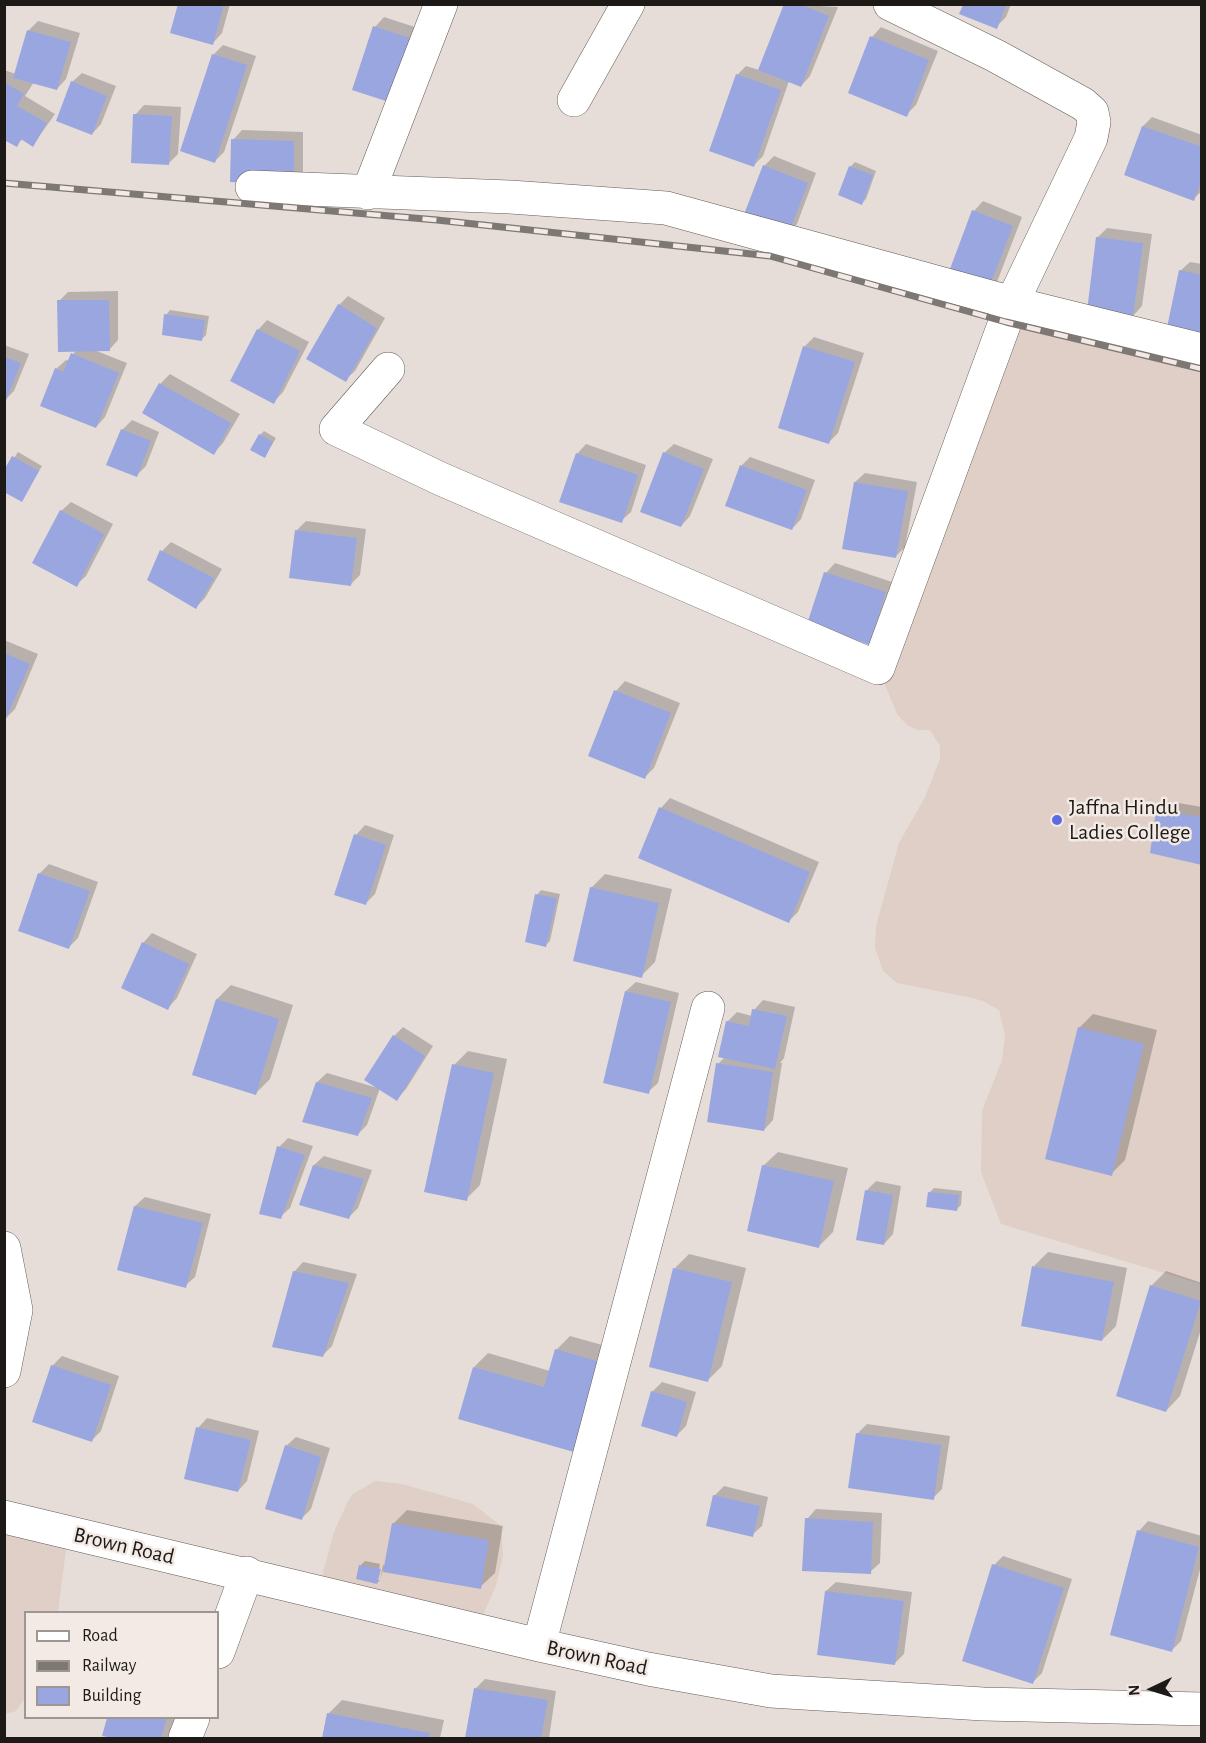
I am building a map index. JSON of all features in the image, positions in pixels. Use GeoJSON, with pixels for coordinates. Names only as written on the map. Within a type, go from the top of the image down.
{"type":"FeatureCollection","features":[{"type":"Feature","properties":{"kind":"street"},"geometry":{"type":"LineString","coordinates":[[368,193],[441,4]]}},
{"type":"Feature","properties":{"kind":"street"},"geometry":{"type":"LineString","coordinates":[[574,100],[628,4]]}},
{"type":"Feature","properties":{"kind":"street"},"geometry":{"type":"LineString","coordinates":[[388,369],[336,429],[441,479],[878,668],[1012,303],[1090,138],[1094,122],[1092,112],[1083,104],[996,56],[890,4]]}},
{"type":"Feature","properties":{"kind":"street"},"geometry":{"type":"LineString","coordinates":[[252,187],[510,197],[666,208],[1012,303],[1202,350]]}},
{"type":"Feature","properties":{"kind":"street"},"geometry":{"type":"LineString","coordinates":[[538,1645],[708,1008]]}},
{"type":"Feature","properties":{"kind":"street"},"geometry":{"type":"LineString","coordinates":[[4,1248],[16,1310],[4,1371]]}},
{"type":"Feature","properties":{"kind":"street","name":"Brown Road"},"geometry":{"type":"LineString","coordinates":[[4,1517],[538,1645],[648,1669],[771,1691],[906,1701],[1202,1709]]}},
{"type":"Feature","properties":{"kind":"street"},"geometry":{"type":"LineString","coordinates":[[219,1649],[247,1574]]}},
{"type":"Feature","properties":{"kind":"street"},"geometry":{"type":"LineString","coordinates":[[185,1738],[193,1719]]}},
{"type":"Feature","properties":{"kind":"shaded area","name":"Jaffna Hindu Ladies College"},"geometry":{"type":"Polygon","coordinates":[[[1006,322],[1201,369],[1201,1284],[1001,1224],[981,1172],[982,1111],[1002,1060],[1005,1035],[999,1010],[983,1001],[968,997],[897,983],[883,971],[875,948],[876,926],[899,843],[925,797],[940,759],[940,746],[930,730],[918,730],[907,725],[897,714],[878,668],[1006,322]]]}},
{"type":"Feature","properties":{"kind":"shaded area"},"geometry":{"type":"Polygon","coordinates":[[[375,1481],[402,1484],[473,1504],[501,1526],[503,1556],[496,1586],[476,1630],[318,1591],[334,1532],[348,1501],[353,1494],[375,1481]]]}},
{"type":"Feature","properties":{"kind":"shaded area"},"geometry":{"type":"Polygon","coordinates":[[[5,1517],[68,1533],[58,1611],[24,1611],[24,1699],[16,1711],[5,1714],[5,1517]]]}},
{"type":"Feature","properties":{"kind":"building"},"geometry":{"type":"Polygon","coordinates":[[[178,4],[224,4],[213,45],[170,33],[178,4]]]}},
{"type":"Feature","properties":{"kind":"building"},"geometry":{"type":"Polygon","coordinates":[[[784,4],[799,4],[829,16],[801,87],[758,70],[784,4]]]}},
{"type":"Feature","properties":{"kind":"building"},"geometry":{"type":"Polygon","coordinates":[[[963,5],[1006,5],[997,29],[959,14],[963,5]]]}},
{"type":"Feature","properties":{"kind":"building"},"geometry":{"type":"Polygon","coordinates":[[[373,26],[413,39],[392,103],[352,90],[373,26]]]}},
{"type":"Feature","properties":{"kind":"building"},"geometry":{"type":"Polygon","coordinates":[[[27,30],[71,42],[57,90],[13,78],[27,30]]]}},
{"type":"Feature","properties":{"kind":"building"},"geometry":{"type":"Polygon","coordinates":[[[870,36],[929,60],[907,117],[848,93],[870,36]]]}},
{"type":"Feature","properties":{"kind":"building"},"geometry":{"type":"Polygon","coordinates":[[[212,54],[247,65],[215,163],[180,151],[212,54]]]}},
{"type":"Feature","properties":{"kind":"building"},"geometry":{"type":"Polygon","coordinates":[[[736,74],[781,90],[754,167],[709,151],[736,74]]]}},
{"type":"Feature","properties":{"kind":"building"},"geometry":{"type":"Polygon","coordinates":[[[71,81],[107,96],[92,135],[56,121],[71,81]]]}},
{"type":"Feature","properties":{"kind":"building"},"geometry":{"type":"Polygon","coordinates":[[[4,82],[24,94],[17,106],[47,123],[33,147],[21,139],[17,147],[4,140],[4,82]]]}},
{"type":"Feature","properties":{"kind":"building"},"geometry":{"type":"Polygon","coordinates":[[[133,114],[172,116],[169,165],[131,163],[133,114]]]}},
{"type":"Feature","properties":{"kind":"building"},"geometry":{"type":"Polygon","coordinates":[[[1142,126],[1202,147],[1202,179],[1194,201],[1124,175],[1142,126]]]}},
{"type":"Feature","properties":{"kind":"building"},"geometry":{"type":"Polygon","coordinates":[[[231,139],[294,141],[294,184],[230,182],[231,139]]]}},
{"type":"Feature","properties":{"kind":"building"},"geometry":{"type":"Polygon","coordinates":[[[763,165],[808,183],[788,235],[743,217],[763,165]]]}},
{"type":"Feature","properties":{"kind":"building"},"geometry":{"type":"Polygon","coordinates":[[[849,166],[873,175],[862,205],[838,195],[849,166]]]}},
{"type":"Feature","properties":{"kind":"building"},"geometry":{"type":"Polygon","coordinates":[[[972,210],[1013,226],[987,293],[947,277],[972,210]]]}},
{"type":"Feature","properties":{"kind":"building"},"geometry":{"type":"Polygon","coordinates":[[[1096,237],[1143,243],[1133,317],[1087,311],[1096,237]]]}},
{"type":"Feature","properties":{"kind":"building"},"geometry":{"type":"Polygon","coordinates":[[[1179,270],[1202,275],[1202,345],[1165,337],[1179,270]]]}},
{"type":"Feature","properties":{"kind":"building"},"geometry":{"type":"Polygon","coordinates":[[[57,300],[109,300],[110,351],[58,352],[57,300]]]}},
{"type":"Feature","properties":{"kind":"building"},"geometry":{"type":"Polygon","coordinates":[[[338,304],[377,328],[346,382],[306,359],[338,304]]]}},
{"type":"Feature","properties":{"kind":"building"},"geometry":{"type":"Polygon","coordinates":[[[164,314],[205,320],[202,341],[162,335],[164,314]]]}},
{"type":"Feature","properties":{"kind":"building"},"geometry":{"type":"Polygon","coordinates":[[[257,329],[300,351],[274,404],[230,381],[257,329]]]}},
{"type":"Feature","properties":{"kind":"building"},"geometry":{"type":"Polygon","coordinates":[[[803,346],[855,362],[829,444],[778,428],[803,346]]]}},
{"type":"Feature","properties":{"kind":"building"},"geometry":{"type":"Polygon","coordinates":[[[71,353],[119,373],[96,428],[40,406],[55,368],[63,372],[71,353]]]}},
{"type":"Feature","properties":{"kind":"building"},"geometry":{"type":"Polygon","coordinates":[[[4,357],[21,363],[5,403],[4,403],[4,357]]]}},
{"type":"Feature","properties":{"kind":"building"},"geometry":{"type":"Polygon","coordinates":[[[159,383],[231,423],[214,455],[142,413],[159,383]]]}},
{"type":"Feature","properties":{"kind":"building"},"geometry":{"type":"Polygon","coordinates":[[[121,429],[151,441],[137,477],[106,465],[121,429]]]}},
{"type":"Feature","properties":{"kind":"building"},"geometry":{"type":"Polygon","coordinates":[[[259,434],[273,442],[265,458],[250,450],[259,434]]]}},
{"type":"Feature","properties":{"kind":"building"},"geometry":{"type":"Polygon","coordinates":[[[663,452],[704,469],[681,527],[640,512],[663,452]]]}},
{"type":"Feature","properties":{"kind":"building"},"geometry":{"type":"Polygon","coordinates":[[[576,453],[638,475],[622,523],[559,502],[576,453]]]}},
{"type":"Feature","properties":{"kind":"building"},"geometry":{"type":"Polygon","coordinates":[[[12,456],[39,471],[22,502],[4,492],[4,470],[12,456]]]}},
{"type":"Feature","properties":{"kind":"building"},"geometry":{"type":"Polygon","coordinates":[[[740,465],[807,490],[792,530],[725,506],[740,465]]]}},
{"type":"Feature","properties":{"kind":"building"},"geometry":{"type":"Polygon","coordinates":[[[854,482],[908,491],[896,558],[842,549],[854,482]]]}},
{"type":"Feature","properties":{"kind":"building"},"geometry":{"type":"Polygon","coordinates":[[[60,510],[104,534],[77,587],[32,563],[60,510]]]}},
{"type":"Feature","properties":{"kind":"building"},"geometry":{"type":"Polygon","coordinates":[[[295,530],[357,538],[351,586],[289,578],[295,530]]]}},
{"type":"Feature","properties":{"kind":"building"},"geometry":{"type":"Polygon","coordinates":[[[160,550],[214,578],[196,609],[147,580],[160,550]]]}},
{"type":"Feature","properties":{"kind":"building"},"geometry":{"type":"Polygon","coordinates":[[[824,572],[886,592],[870,645],[807,624],[824,572]]]}},
{"type":"Feature","properties":{"kind":"building"},"geometry":{"type":"Polygon","coordinates":[[[4,653],[30,664],[4,723],[4,653]]]}},
{"type":"Feature","properties":{"kind":"building"},"geometry":{"type":"Polygon","coordinates":[[[614,690],[671,713],[645,779],[588,756],[614,690]]]}},
{"type":"Feature","properties":{"kind":"building"},"geometry":{"type":"Polygon","coordinates":[[[659,807],[810,872],[789,923],[638,858],[659,807]]]}},
{"type":"Feature","properties":{"kind":"building"},"geometry":{"type":"Polygon","coordinates":[[[1156,810],[1202,817],[1202,865],[1150,853],[1156,810]]]}},
{"type":"Feature","properties":{"kind":"building"},"geometry":{"type":"Polygon","coordinates":[[[354,834],[386,845],[366,905],[334,895],[354,834]]]}},
{"type":"Feature","properties":{"kind":"building"},"geometry":{"type":"Polygon","coordinates":[[[38,873],[90,891],[69,949],[18,931],[38,873]]]}},
{"type":"Feature","properties":{"kind":"building"},"geometry":{"type":"Polygon","coordinates":[[[590,887],[659,903],[642,978],[573,961],[590,887]]]}},
{"type":"Feature","properties":{"kind":"building"},"geometry":{"type":"Polygon","coordinates":[[[535,894],[557,898],[546,947],[525,942],[535,894]]]}},
{"type":"Feature","properties":{"kind":"building"},"geometry":{"type":"Polygon","coordinates":[[[142,942],[189,964],[168,1010],[121,988],[142,942]]]}},
{"type":"Feature","properties":{"kind":"building"},"geometry":{"type":"Polygon","coordinates":[[[625,991],[671,1002],[649,1094],[603,1083],[625,991]]]}},
{"type":"Feature","properties":{"kind":"building"},"geometry":{"type":"Polygon","coordinates":[[[216,999],[279,1019],[256,1095],[192,1075],[216,999]]]}},
{"type":"Feature","properties":{"kind":"building"},"geometry":{"type":"Polygon","coordinates":[[[752,1009],[787,1016],[775,1069],[718,1057],[726,1021],[749,1026],[752,1009]]]}},
{"type":"Feature","properties":{"kind":"building"},"geometry":{"type":"Polygon","coordinates":[[[1078,1027],[1144,1044],[1112,1176],[1045,1159],[1078,1027]]]}},
{"type":"Feature","properties":{"kind":"building"},"geometry":{"type":"Polygon","coordinates":[[[393,1035],[425,1056],[397,1101],[364,1080],[393,1035]]]}},
{"type":"Feature","properties":{"kind":"building"},"geometry":{"type":"Polygon","coordinates":[[[716,1063],[773,1072],[764,1131],[707,1122],[716,1063]]]}},
{"type":"Feature","properties":{"kind":"building"},"geometry":{"type":"Polygon","coordinates":[[[452,1064],[494,1073],[467,1201],[424,1192],[452,1064]]]}},
{"type":"Feature","properties":{"kind":"building"},"geometry":{"type":"Polygon","coordinates":[[[316,1082],[372,1098],[358,1136],[302,1122],[316,1082]]]}},
{"type":"Feature","properties":{"kind":"building"},"geometry":{"type":"Polygon","coordinates":[[[277,1146],[305,1155],[281,1219],[259,1214],[277,1146]]]}},
{"type":"Feature","properties":{"kind":"building"},"geometry":{"type":"Polygon","coordinates":[[[313,1165],[364,1179],[349,1219],[299,1205],[313,1165]]]}},
{"type":"Feature","properties":{"kind":"building"},"geometry":{"type":"Polygon","coordinates":[[[762,1165],[834,1181],[819,1248],[747,1231],[762,1165]]]}},
{"type":"Feature","properties":{"kind":"building"},"geometry":{"type":"Polygon","coordinates":[[[865,1190],[893,1195],[884,1245],[856,1240],[865,1190]]]}},
{"type":"Feature","properties":{"kind":"building"},"geometry":{"type":"Polygon","coordinates":[[[928,1192],[959,1195],[957,1211],[926,1207],[928,1192]]]}},
{"type":"Feature","properties":{"kind":"building"},"geometry":{"type":"Polygon","coordinates":[[[134,1206],[203,1223],[186,1288],[117,1270],[134,1206]]]}},
{"type":"Feature","properties":{"kind":"building"},"geometry":{"type":"Polygon","coordinates":[[[1032,1266],[1114,1282],[1102,1341],[1021,1326],[1032,1266]]]}},
{"type":"Feature","properties":{"kind":"building"},"geometry":{"type":"Polygon","coordinates":[[[673,1268],[732,1282],[708,1382],[649,1367],[673,1268]]]}},
{"type":"Feature","properties":{"kind":"building"},"geometry":{"type":"Polygon","coordinates":[[[293,1271],[349,1283],[323,1357],[272,1347],[293,1271]]]}},
{"type":"Feature","properties":{"kind":"building"},"geometry":{"type":"Polygon","coordinates":[[[1150,1285],[1201,1301],[1166,1412],[1116,1396],[1150,1285]]]}},
{"type":"Feature","properties":{"kind":"building"},"geometry":{"type":"Polygon","coordinates":[[[555,1349],[600,1362],[574,1452],[458,1419],[473,1367],[544,1387],[555,1349]]]}},
{"type":"Feature","properties":{"kind":"building"},"geometry":{"type":"Polygon","coordinates":[[[51,1365],[111,1385],[92,1442],[32,1422],[51,1365]]]}},
{"type":"Feature","properties":{"kind":"building"},"geometry":{"type":"Polygon","coordinates":[[[651,1391],[687,1402],[677,1437],[641,1426],[651,1391]]]}},
{"type":"Feature","properties":{"kind":"building"},"geometry":{"type":"Polygon","coordinates":[[[196,1427],[251,1440],[238,1492],[184,1479],[196,1427]]]}},
{"type":"Feature","properties":{"kind":"building"},"geometry":{"type":"Polygon","coordinates":[[[856,1433],[941,1445],[934,1500],[848,1488],[856,1433]]]}},
{"type":"Feature","properties":{"kind":"building"},"geometry":{"type":"Polygon","coordinates":[[[285,1445],[321,1457],[302,1520],[265,1509],[285,1445]]]}},
{"type":"Feature","properties":{"kind":"building"},"geometry":{"type":"Polygon","coordinates":[[[713,1495],[760,1506],[753,1537],[706,1526],[713,1495]]]}},
{"type":"Feature","properties":{"kind":"building"},"geometry":{"type":"Polygon","coordinates":[[[805,1518],[873,1522],[871,1574],[802,1571],[805,1518]]]}},
{"type":"Feature","properties":{"kind":"building"},"geometry":{"type":"Polygon","coordinates":[[[392,1523],[489,1540],[481,1589],[383,1572],[392,1523]]]}},
{"type":"Feature","properties":{"kind":"building"},"geometry":{"type":"Polygon","coordinates":[[[1137,1530],[1199,1547],[1172,1652],[1110,1635],[1137,1530]]]}},
{"type":"Feature","properties":{"kind":"building"},"geometry":{"type":"Polygon","coordinates":[[[992,1564],[1064,1588],[1033,1684],[962,1661],[992,1564]]]}},
{"type":"Feature","properties":{"kind":"building"},"geometry":{"type":"Polygon","coordinates":[[[359,1565],[381,1569],[377,1584],[356,1579],[359,1565]]]}},
{"type":"Feature","properties":{"kind":"building"},"geometry":{"type":"Polygon","coordinates":[[[825,1591],[904,1601],[895,1665],[817,1655],[825,1591]]]}},
{"type":"Feature","properties":{"kind":"building"},"geometry":{"type":"Polygon","coordinates":[[[474,1688],[548,1700],[541,1738],[465,1738],[474,1688]]]}},
{"type":"Feature","properties":{"kind":"building"},"geometry":{"type":"Polygon","coordinates":[[[327,1713],[430,1733],[429,1738],[322,1738],[327,1713]]]}},
{"type":"Feature","properties":{"kind":"building"},"geometry":{"type":"Polygon","coordinates":[[[107,1719],[167,1719],[161,1738],[102,1736],[107,1719]]]}},
{"type":"Feature","properties":{"kind":"railway"},"geometry":{"type":"LineString","coordinates":[[4,183],[437,220],[770,256],[1006,322],[1202,369]]}},
{"type":"Feature","properties":{"kind":"place","name":"Jaffna Hindu Ladies College"},"geometry":{"type":"Point","coordinates":[1057,820]}}]}
